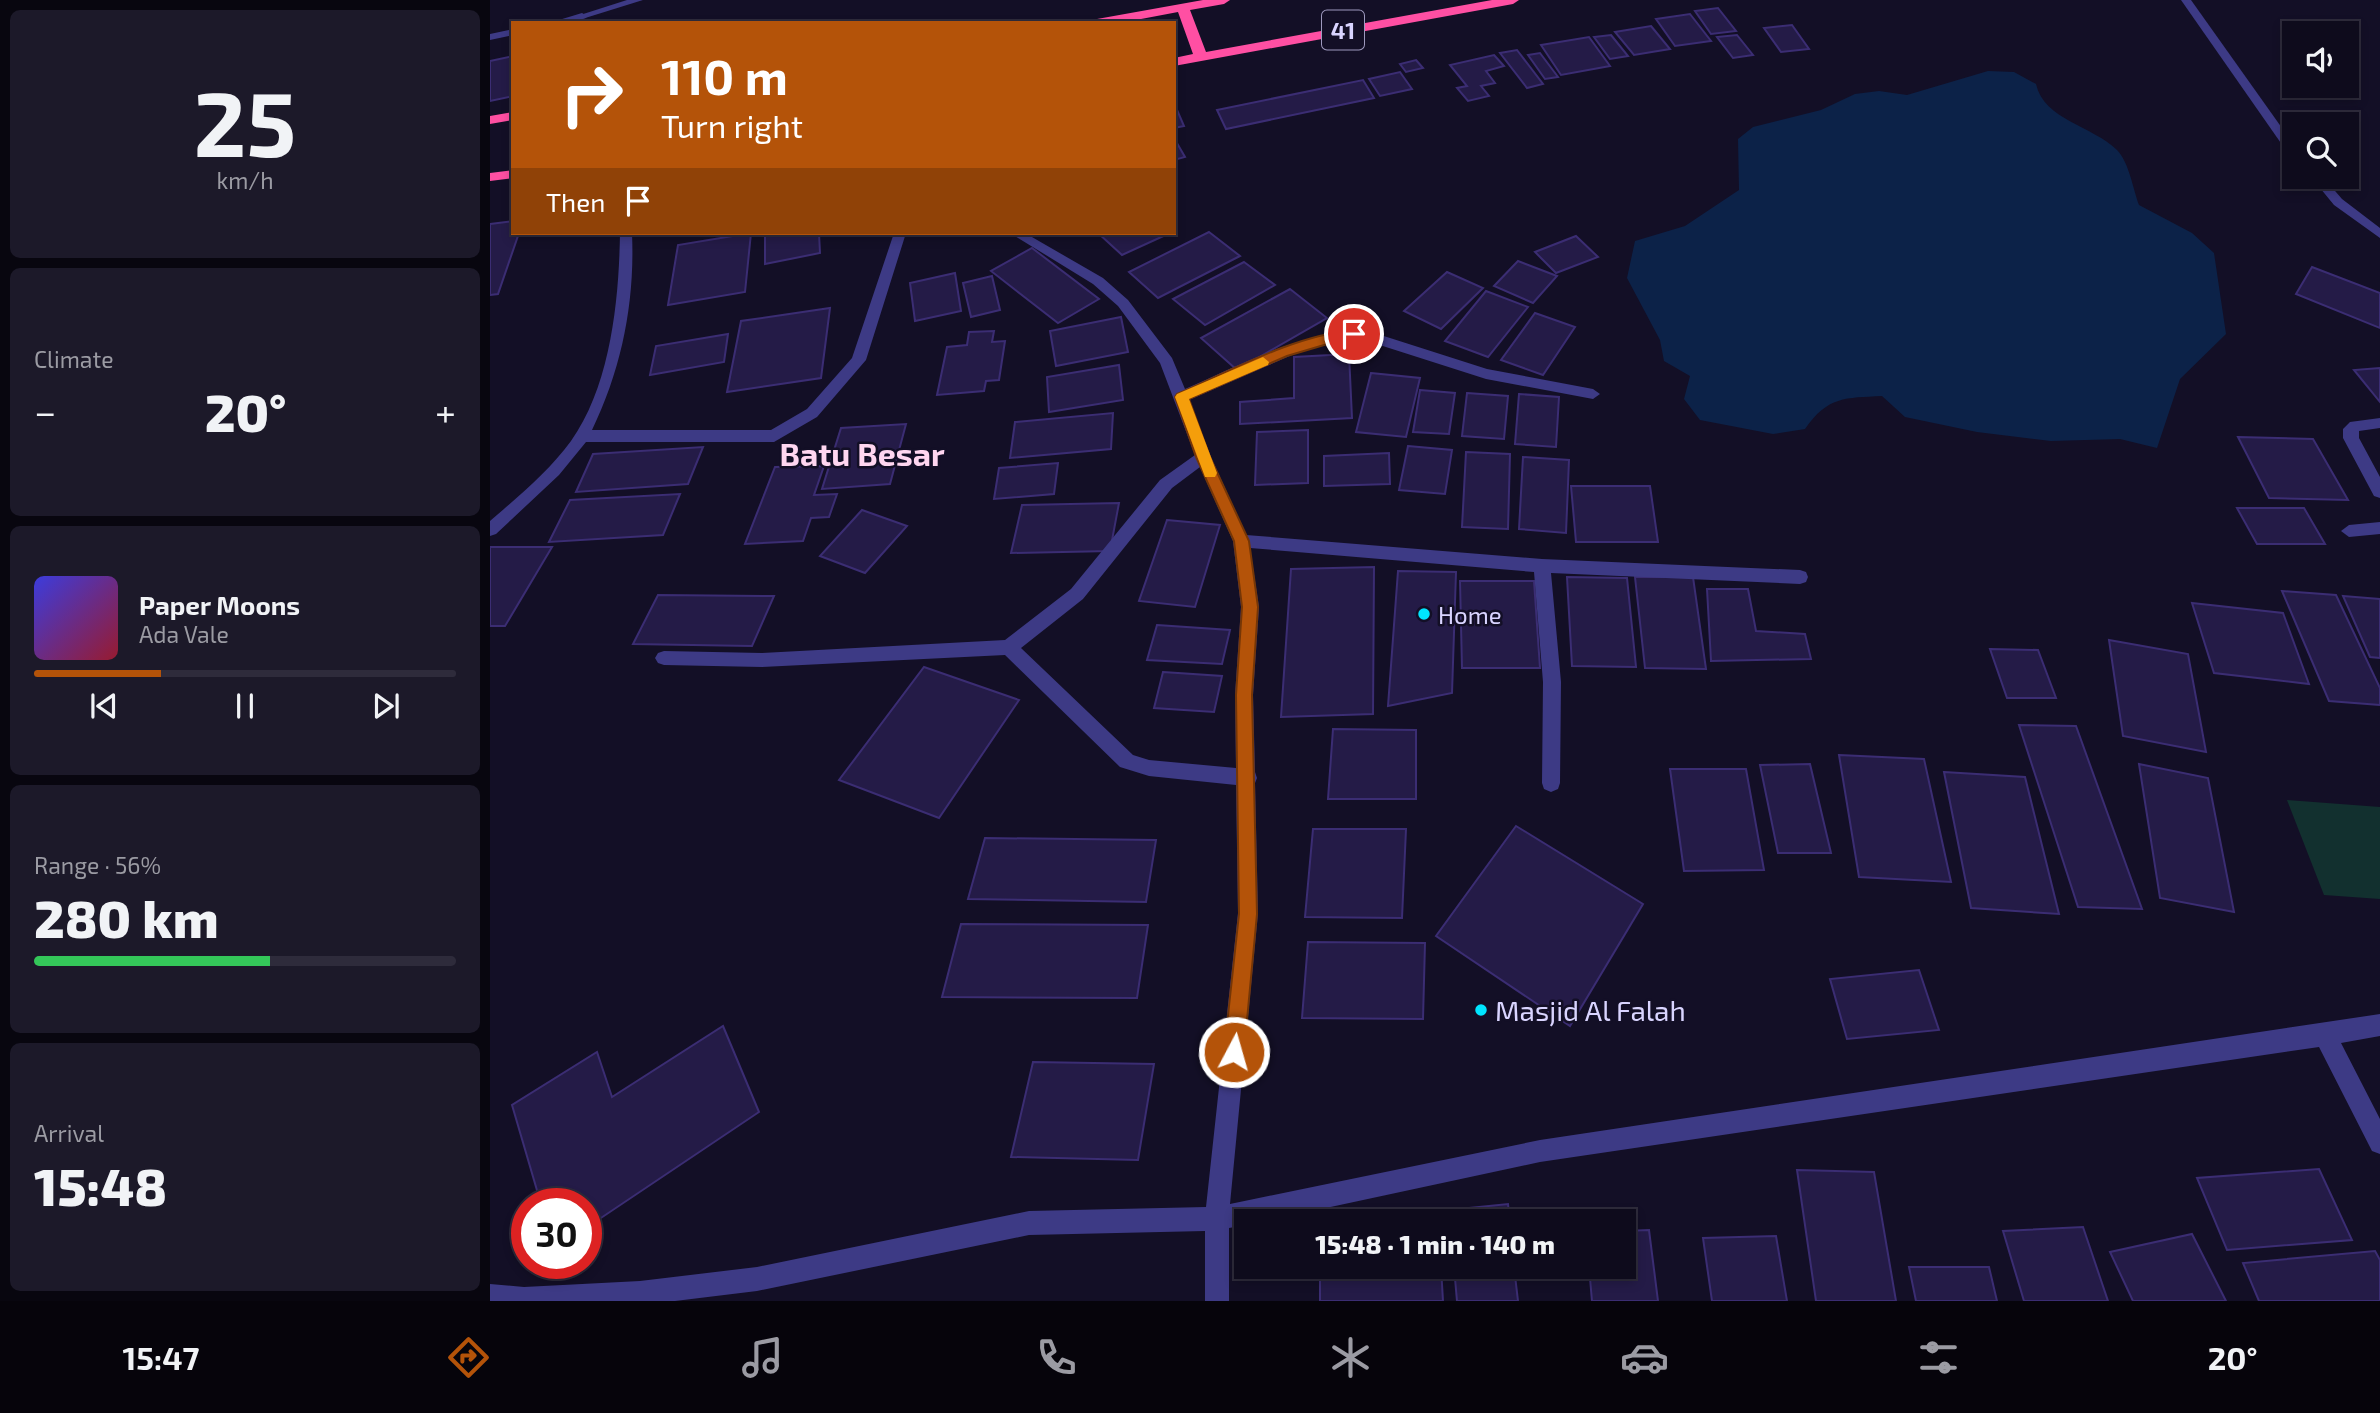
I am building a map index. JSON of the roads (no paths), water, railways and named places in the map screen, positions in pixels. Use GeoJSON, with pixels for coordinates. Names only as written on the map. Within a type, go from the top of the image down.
{"type":"FeatureCollection","features":[{"type":"Feature","properties":{"kind":"highway"},"geometry":{"type":"LineString","coordinates":[[1108,21],[1224,0]]}},
{"type":"Feature","properties":{"kind":"highway","name":"41"},"geometry":{"type":"LineString","coordinates":[[1176,62],[1513,0]]}},
{"type":"Feature","properties":{"kind":"highway"},"geometry":{"type":"LineString","coordinates":[[1184,7],[1201,57]]}},
{"type":"Feature","properties":{"kind":"highway"},"geometry":{"type":"LineString","coordinates":[[490,120],[511,116]]}},
{"type":"Feature","properties":{"kind":"highway"},"geometry":{"type":"LineString","coordinates":[[490,177],[511,174]]}},
{"type":"Feature","properties":{"kind":"street"},"geometry":{"type":"LineString","coordinates":[[581,2],[583,20],[638,0]]}},
{"type":"Feature","properties":{"kind":"street"},"geometry":{"type":"LineString","coordinates":[[2186,0],[2282,136]]}},
{"type":"Feature","properties":{"kind":"street"},"geometry":{"type":"LineString","coordinates":[[490,37],[511,32]]}},
{"type":"Feature","properties":{"kind":"street"},"geometry":{"type":"LineString","coordinates":[[2327,189],[2338,202],[2380,234]]}},
{"type":"Feature","properties":{"kind":"street"},"geometry":{"type":"LineString","coordinates":[[490,530],[519,504],[582,436],[620,332],[626,235]]}},
{"type":"Feature","properties":{"kind":"street"},"geometry":{"type":"LineString","coordinates":[[582,436],[774,436],[794,426],[812,413],[859,360],[899,235]]}},
{"type":"Feature","properties":{"kind":"street"},"geometry":{"type":"LineString","coordinates":[[1019,235],[1098,281],[1124,303],[1167,362],[1203,457],[1241,541],[1250,607],[1244,695],[1248,778],[1248,914],[1217,1219],[1217,1301]]}},
{"type":"Feature","properties":{"kind":"street"},"geometry":{"type":"LineString","coordinates":[[1181,397],[1282,353],[1341,335],[1354,334],[1365,335],[1486,374],[1593,394]]}},
{"type":"Feature","properties":{"kind":"street"},"geometry":{"type":"LineString","coordinates":[[2380,423],[2356,426],[2351,429],[2351,438],[2380,492]]}},
{"type":"Feature","properties":{"kind":"street"},"geometry":{"type":"LineString","coordinates":[[664,658],[762,660],[1009,647],[1077,594],[1166,484],[1203,457]]}},
{"type":"Feature","properties":{"kind":"street"},"geometry":{"type":"LineString","coordinates":[[2349,531],[2380,528]]}},
{"type":"Feature","properties":{"kind":"street"},"geometry":{"type":"LineString","coordinates":[[1241,541],[1542,566],[1800,577]]}},
{"type":"Feature","properties":{"kind":"street"},"geometry":{"type":"LineString","coordinates":[[1542,566],[1552,682],[1551,783]]}},
{"type":"Feature","properties":{"kind":"street"},"geometry":{"type":"LineString","coordinates":[[1009,647],[1127,761],[1149,768],[1248,778]]}},
{"type":"Feature","properties":{"kind":"street"},"geometry":{"type":"LineString","coordinates":[[490,1296],[524,1299],[639,1293],[757,1279],[1028,1223],[1217,1219],[1540,1151],[2380,1025]]}},
{"type":"Feature","properties":{"kind":"street"},"geometry":{"type":"LineString","coordinates":[[2325,1035],[2380,1143]]}},
{"type":"Feature","properties":{"kind":"water"},"geometry":{"type":"Polygon","coordinates":[[[1988,71],[2014,72],[2036,84],[2049,106],[2117,150],[2128,168],[2139,205],[2192,233],[2214,253],[2226,334],[2180,379],[2157,448],[2120,439],[2051,441],[1977,432],[1905,417],[1882,396],[1838,401],[1822,410],[1805,429],[1773,434],[1700,420],[1684,399],[1690,376],[1664,361],[1660,340],[1627,278],[1635,241],[1685,226],[1739,190],[1738,139],[1753,127],[1821,110],[1855,94],[1879,91],[1907,95],[1988,71]]]}},
{"type":"Feature","properties":{"kind":"place","name":"Home"},"geometry":{"type":"Point","coordinates":[1424,614]}},
{"type":"Feature","properties":{"kind":"place","name":"Masjid Al Falah"},"geometry":{"type":"Point","coordinates":[1481,1010]}},
{"type":"Feature","properties":{"kind":"district","name":"Batu Besar"},"geometry":{"type":"Point","coordinates":[862,453]}}]}
